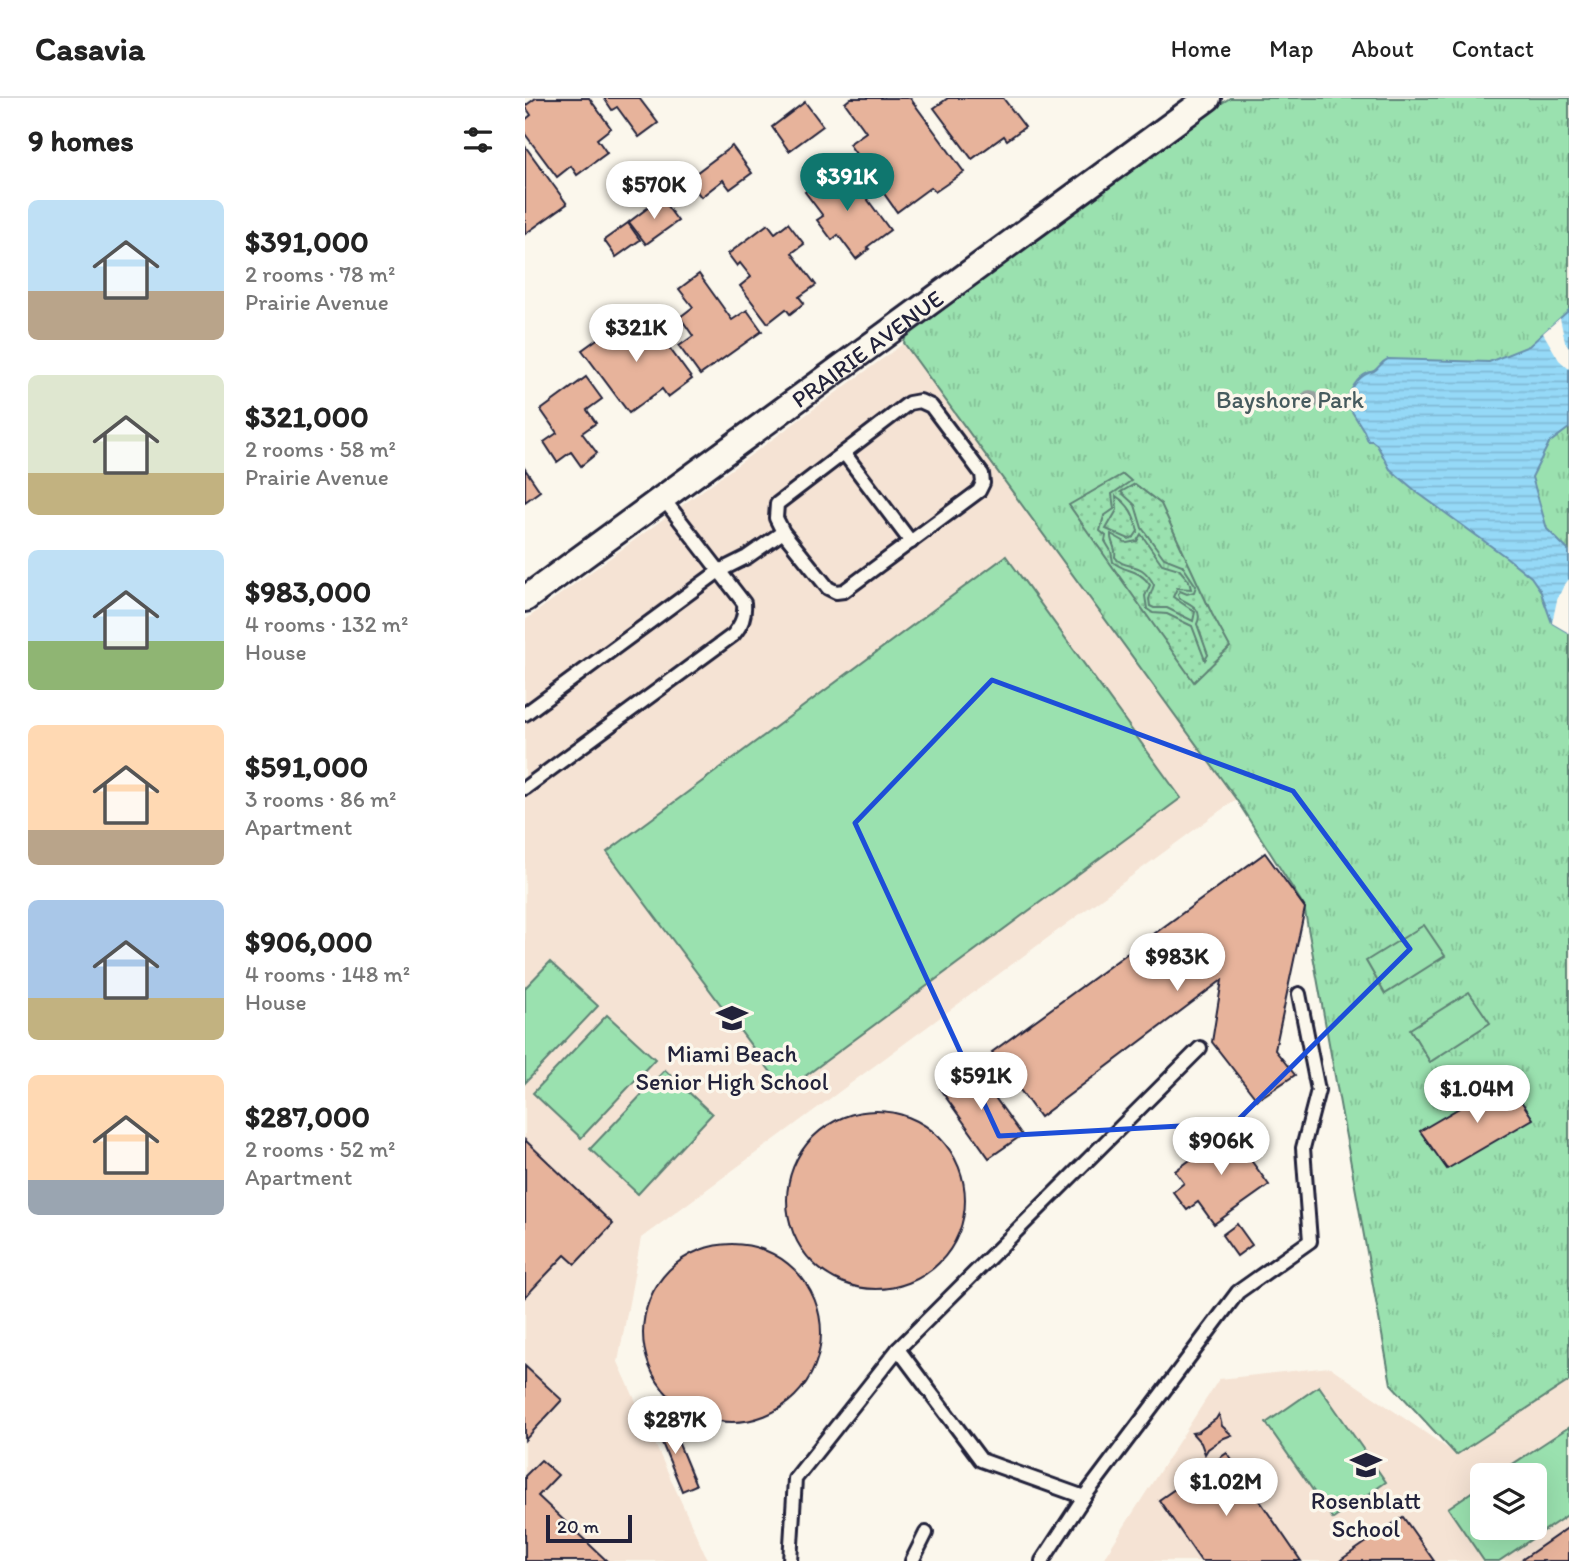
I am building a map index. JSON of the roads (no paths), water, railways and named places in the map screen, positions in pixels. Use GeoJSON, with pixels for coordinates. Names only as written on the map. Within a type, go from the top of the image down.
{"type":"FeatureCollection","features":[{"type":"Feature","properties":{"kind":"street","name":"PRAIRIE AVENUE"},"geometry":{"type":"LineString","coordinates":[[525,599],[1208,98]]}},
{"type":"Feature","properties":{"kind":"lane"},"geometry":{"type":"LineString","coordinates":[[920,401],[931,406],[982,474],[983,483],[979,491],[845,591],[836,592],[828,588],[783,532],[776,518],[777,504],[909,403],[920,401]]}},
{"type":"Feature","properties":{"kind":"lane"},"geometry":{"type":"LineString","coordinates":[[844,453],[911,542]]}},
{"type":"Feature","properties":{"kind":"lane"},"geometry":{"type":"LineString","coordinates":[[525,788],[733,635],[741,626],[745,615],[744,603],[662,497]]}},
{"type":"Feature","properties":{"kind":"lane"},"geometry":{"type":"LineString","coordinates":[[525,714],[719,571],[747,557],[783,532]]}},
{"type":"Feature","properties":{"kind":"lane"},"geometry":{"type":"LineString","coordinates":[[1042,1561],[1084,1497],[1238,1292],[1310,1241],[1303,1148],[1318,1090],[1299,994]]}},
{"type":"Feature","properties":{"kind":"lane"},"geometry":{"type":"LineString","coordinates":[[790,1561],[795,1479],[898,1349],[1201,1048]]}},
{"type":"Feature","properties":{"kind":"lane"},"geometry":{"type":"LineString","coordinates":[[898,1349],[981,1460],[1084,1497]]}},
{"type":"Feature","properties":{"kind":"lane"},"geometry":{"type":"LineString","coordinates":[[912,1561],[926,1533]]}},
{"type":"Feature","properties":{"kind":"water"},"geometry":{"type":"Polygon","coordinates":[[[1569,310],[1569,428],[1549,443],[1532,477],[1547,529],[1569,551],[1569,633],[1552,623],[1540,590],[1531,577],[1390,469],[1377,445],[1368,441],[1346,402],[1357,381],[1388,359],[1489,362],[1529,346],[1569,310]]]}},
{"type":"Feature","properties":{"kind":"place","name":"Miami Beach Senior High School"},"geometry":{"type":"Point","coordinates":[732,1018]}},
{"type":"Feature","properties":{"kind":"place","name":"Rosenblatt School"},"geometry":{"type":"Point","coordinates":[1366,1465]}},
{"type":"Feature","properties":{"kind":"park label","name":"Bayshore Park"},"geometry":{"type":"Point","coordinates":[1290,399]}}]}
